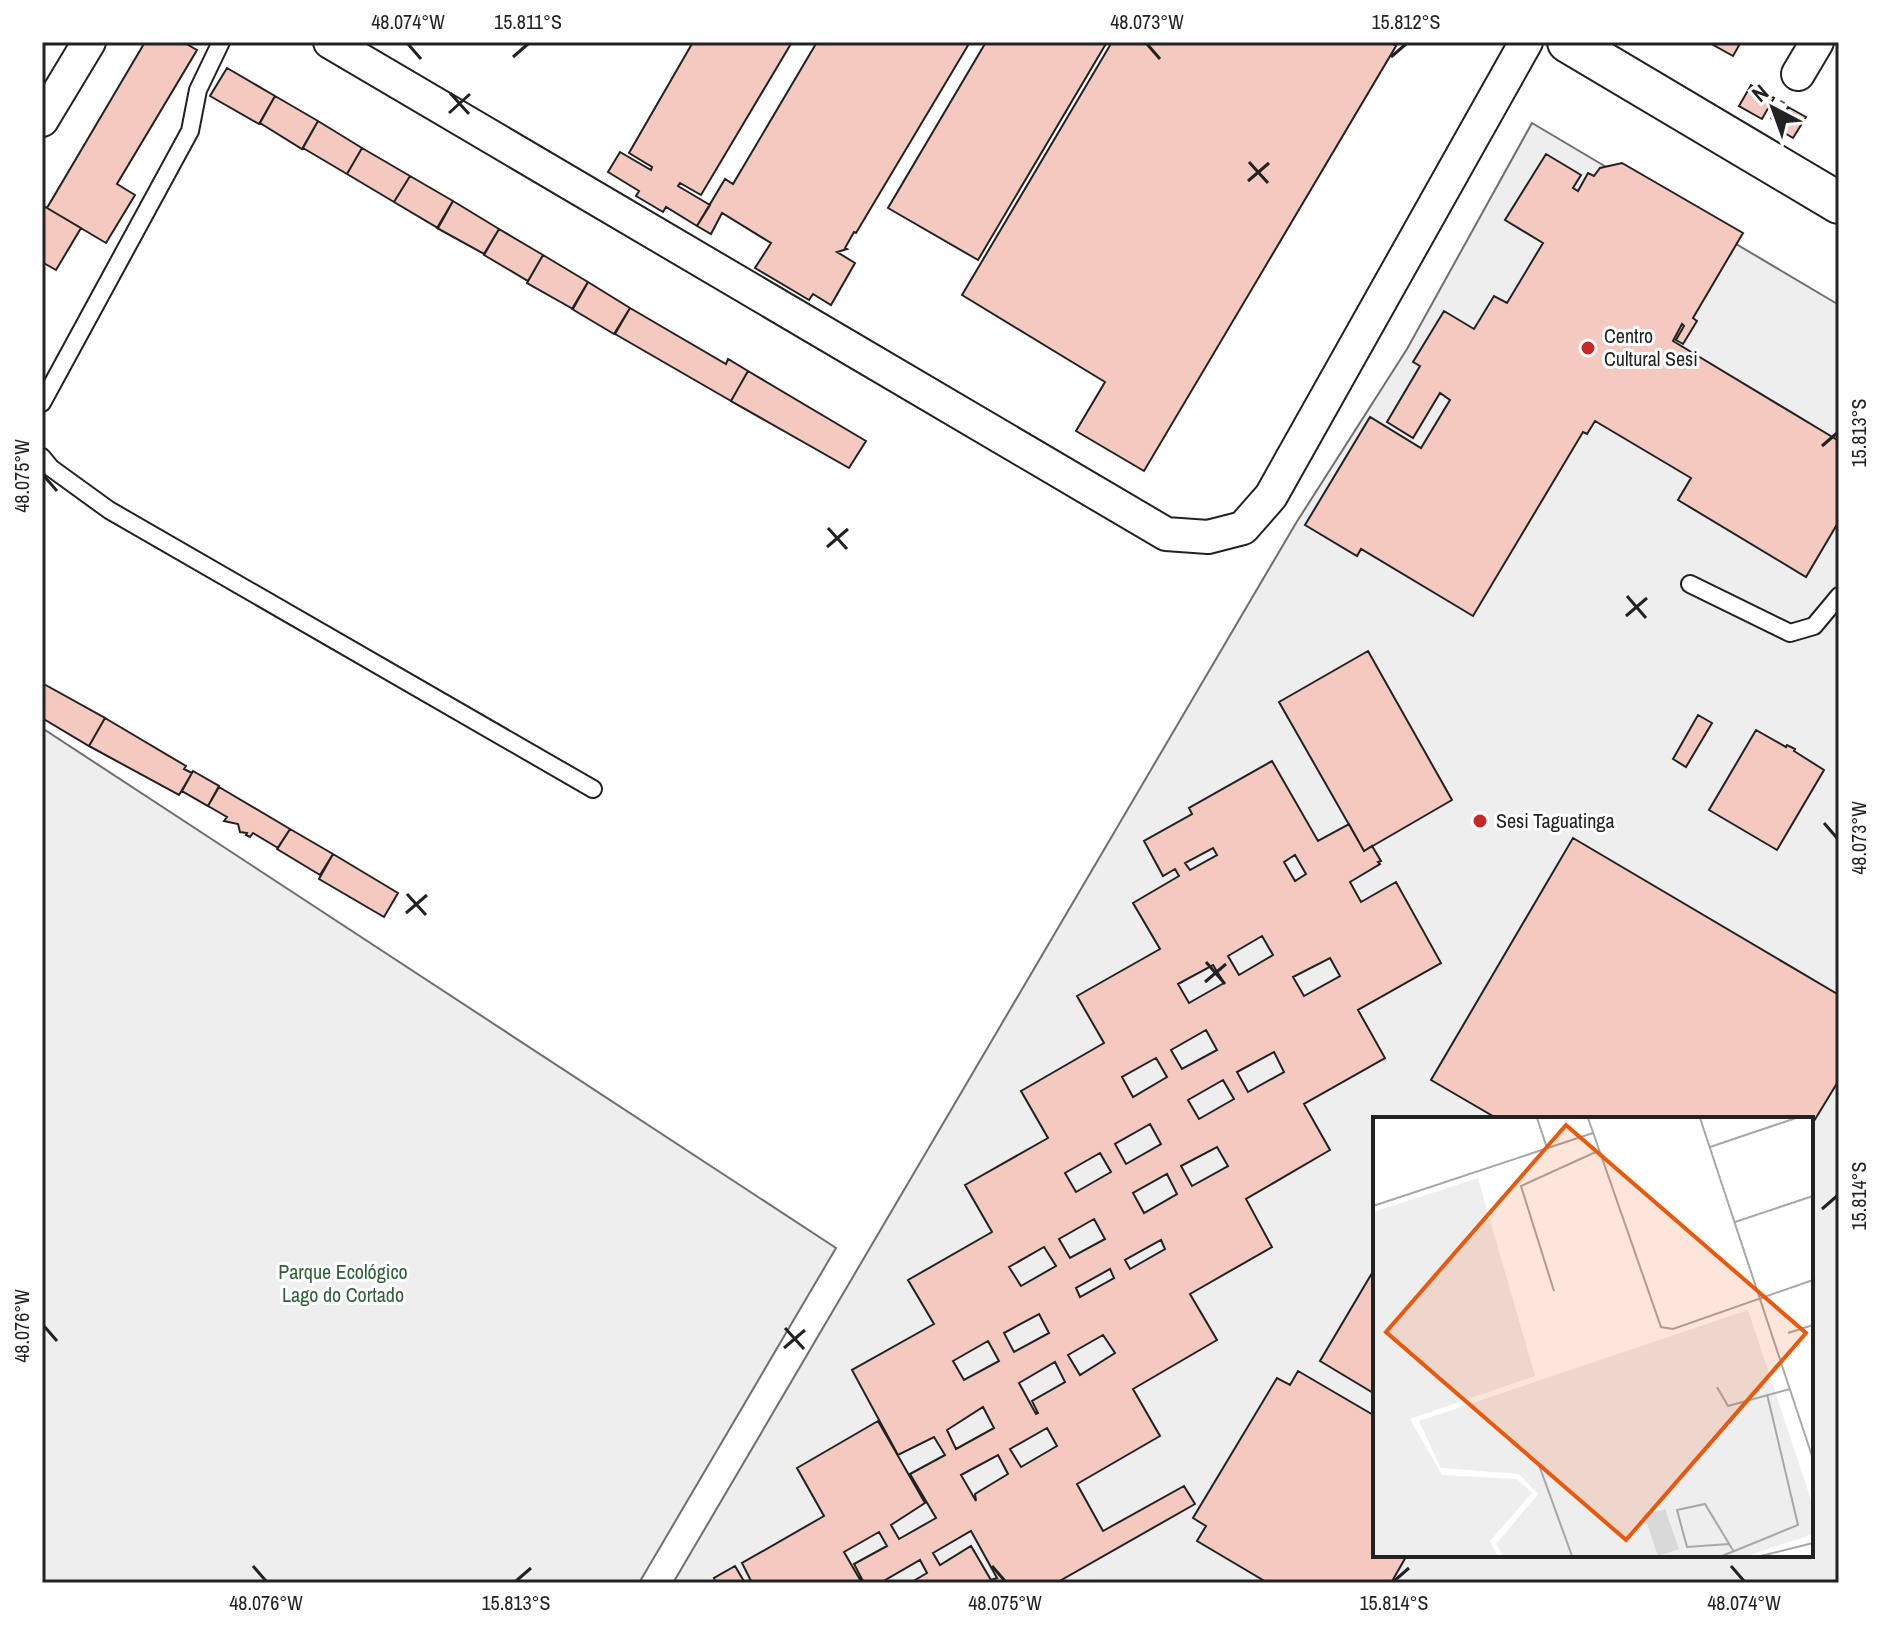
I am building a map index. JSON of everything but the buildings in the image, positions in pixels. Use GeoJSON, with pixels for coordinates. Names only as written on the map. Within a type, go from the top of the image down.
{"type":"FeatureCollection","features":[{"type":"Feature","properties":{"kind":"street"},"geometry":{"type":"LineString","coordinates":[[42,120],[89,42]]}},
{"type":"Feature","properties":{"kind":"street"},"geometry":{"type":"LineString","coordinates":[[330,42],[1166,534],[1208,537],[1243,528],[1271,496],[1526,42]]}},
{"type":"Feature","properties":{"kind":"street"},"geometry":{"type":"LineString","coordinates":[[1568,42],[1839,203]]}},
{"type":"Feature","properties":{"kind":"street"},"geometry":{"type":"LineString","coordinates":[[1798,74],[1817,42]]}},
{"type":"Feature","properties":{"kind":"lane"},"geometry":{"type":"LineString","coordinates":[[42,403],[190,131],[198,90],[221,42]]}},
{"type":"Feature","properties":{"kind":"lane"},"geometry":{"type":"LineString","coordinates":[[42,457],[51,468],[109,510],[593,789]]}},
{"type":"Feature","properties":{"kind":"lane"},"geometry":{"type":"LineString","coordinates":[[1690,584],[1790,633],[1814,626],[1839,596]]}},
{"type":"Feature","properties":{"kind":"path"},"geometry":{"type":"LineString","coordinates":[[1754,152],[1798,74]]}},
{"type":"Feature","properties":{"kind":"green space","name":"Sesi Taguatinga"},"geometry":{"type":"Polygon","coordinates":[[[1532,123],[1839,305],[1839,1583],[673,1583],[1296,523],[1407,349],[1532,123]]]}},
{"type":"Feature","properties":{"kind":"green space","name":"Parque Ecológico Lago do Cortado"},"geometry":{"type":"Polygon","coordinates":[[[42,728],[836,1248],[639,1583],[42,1583],[42,728]]]}},
{"type":"Feature","properties":{"kind":"place","name":"Centro Cultural Sesi"},"geometry":{"type":"Point","coordinates":[1588,348]}},
{"type":"Feature","properties":{"kind":"place","name":"Sesi Taguatinga"},"geometry":{"type":"Point","coordinates":[1480,821]}}]}
